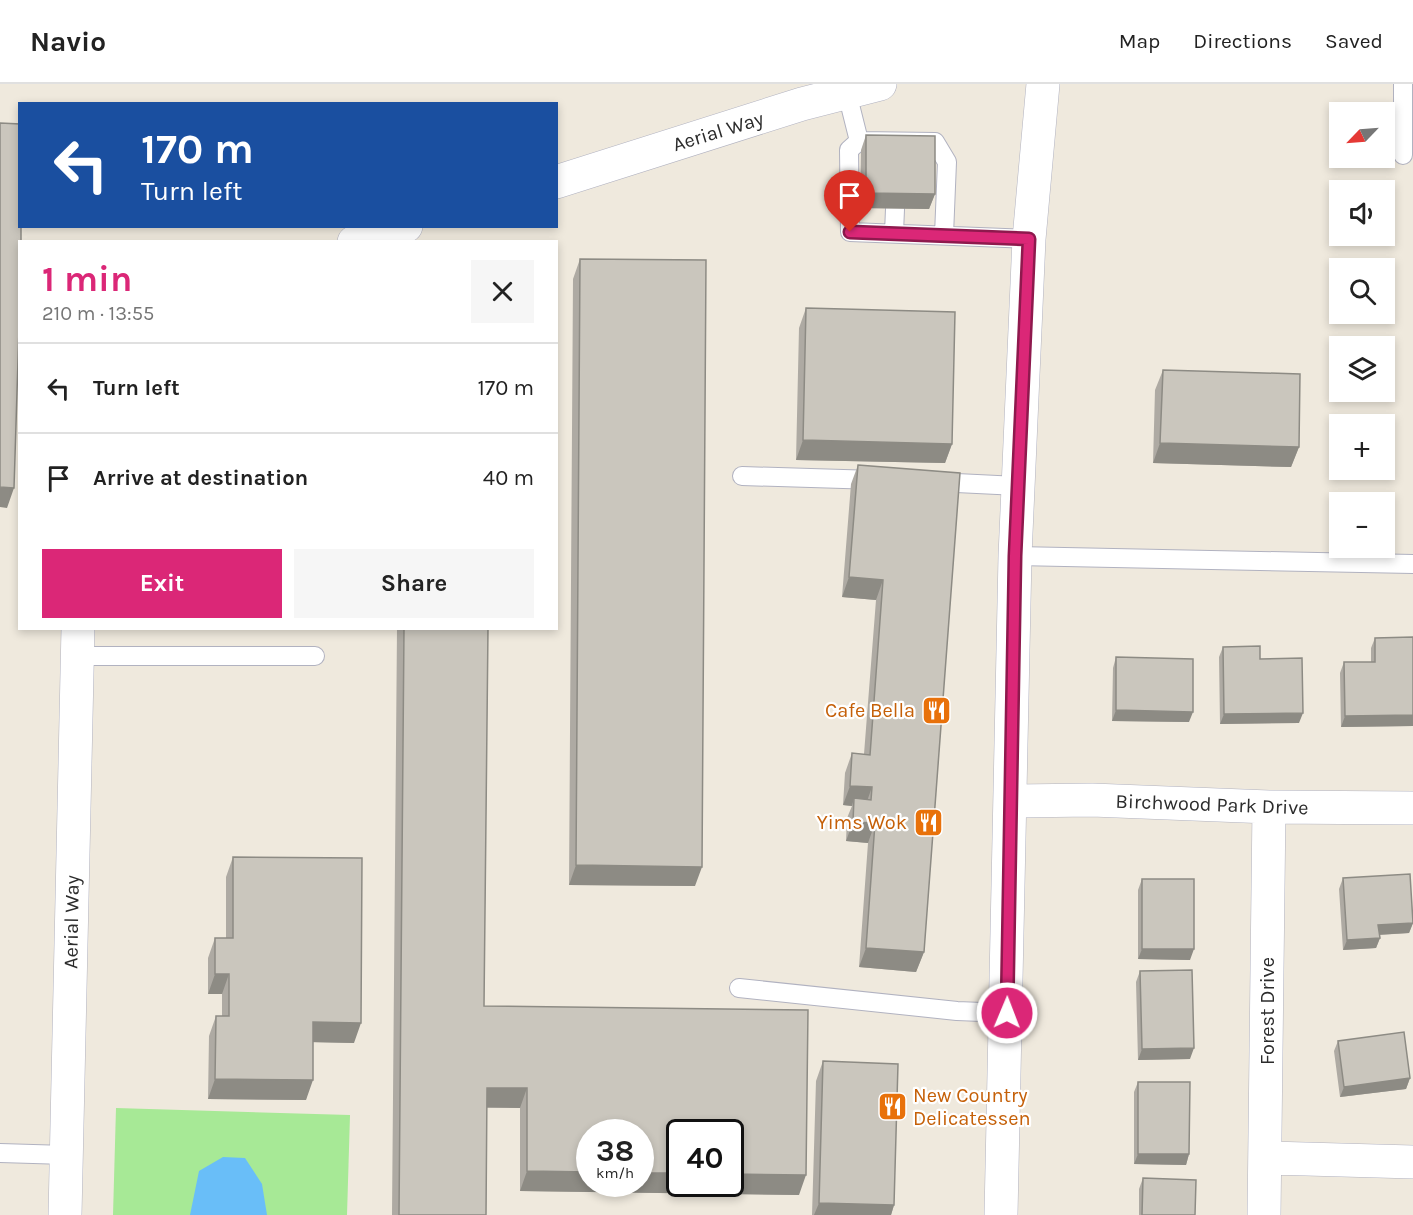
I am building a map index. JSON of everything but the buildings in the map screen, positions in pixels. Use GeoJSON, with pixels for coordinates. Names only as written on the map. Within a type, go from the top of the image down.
{"type":"FeatureCollection","features":[{"type":"Feature","properties":{"kind":"street","name":"Aerial Way"},"geometry":{"type":"LineString","coordinates":[[558,181],[880,84]]}},
{"type":"Feature","properties":{"kind":"street"},"geometry":{"type":"LineString","coordinates":[[1001,1215],[1012,801],[1015,556],[1029,239],[1043,84]]}},
{"type":"Feature","properties":{"kind":"street"},"geometry":{"type":"LineString","coordinates":[[360,240],[400,228]]}},
{"type":"Feature","properties":{"kind":"street","name":"Aerial Way"},"geometry":{"type":"LineString","coordinates":[[65,1215],[78,642]]}},
{"type":"Feature","properties":{"kind":"street","name":"Birchwood Park Drive"},"geometry":{"type":"LineString","coordinates":[[1012,801],[1092,800],[1269,807],[1413,808]]}},
{"type":"Feature","properties":{"kind":"street","name":"Forest Drive"},"geometry":{"type":"LineString","coordinates":[[1264,1215],[1269,807]]}},
{"type":"Feature","properties":{"kind":"street"},"geometry":{"type":"LineString","coordinates":[[1266,1158],[1413,1162]]}},
{"type":"Feature","properties":{"kind":"lane"},"geometry":{"type":"LineString","coordinates":[[1403,84],[1403,155]]}},
{"type":"Feature","properties":{"kind":"lane"},"geometry":{"type":"LineString","coordinates":[[847,93],[859,141]]}},
{"type":"Feature","properties":{"kind":"lane"},"geometry":{"type":"LineString","coordinates":[[944,235],[947,162],[935,142],[895,146],[859,141],[849,150],[850,232],[1029,239]]}},
{"type":"Feature","properties":{"kind":"lane"},"geometry":{"type":"LineString","coordinates":[[894,233],[895,209]]}},
{"type":"Feature","properties":{"kind":"lane"},"geometry":{"type":"LineString","coordinates":[[742,476],[897,481]]}},
{"type":"Feature","properties":{"kind":"lane"},"geometry":{"type":"LineString","coordinates":[[921,482],[1018,486]]}},
{"type":"Feature","properties":{"kind":"lane"},"geometry":{"type":"LineString","coordinates":[[1015,556],[1413,564]]}},
{"type":"Feature","properties":{"kind":"lane"},"geometry":{"type":"LineString","coordinates":[[78,642],[315,656]]}},
{"type":"Feature","properties":{"kind":"lane"},"geometry":{"type":"LineString","coordinates":[[739,988],[957,1011],[1007,1013]]}},
{"type":"Feature","properties":{"kind":"lane"},"geometry":{"type":"LineString","coordinates":[[0,1152],[66,1155]]}},
{"type":"Feature","properties":{"kind":"green space"},"geometry":{"type":"Polygon","coordinates":[[[116,1108],[350,1115],[347,1215],[113,1215],[116,1108]]]}},
{"type":"Feature","properties":{"kind":"water"},"geometry":{"type":"Polygon","coordinates":[[[223,1157],[245,1158],[262,1184],[267,1215],[190,1215],[199,1171],[223,1157]]]}},
{"type":"Feature","properties":{"kind":"place","name":"Cafe Bella"},"geometry":{"type":"Point","coordinates":[936,710]}},
{"type":"Feature","properties":{"kind":"place","name":"Yims Wok"},"geometry":{"type":"Point","coordinates":[928,822]}},
{"type":"Feature","properties":{"kind":"place","name":"New Country Delicatessen"},"geometry":{"type":"Point","coordinates":[892,1106]}},
{"type":"Feature","properties":{"kind":"route"},"geometry":{"type":"LineString","coordinates":[[850,232],[1029,239],[1015,556],[1007,1013]]}}]}
